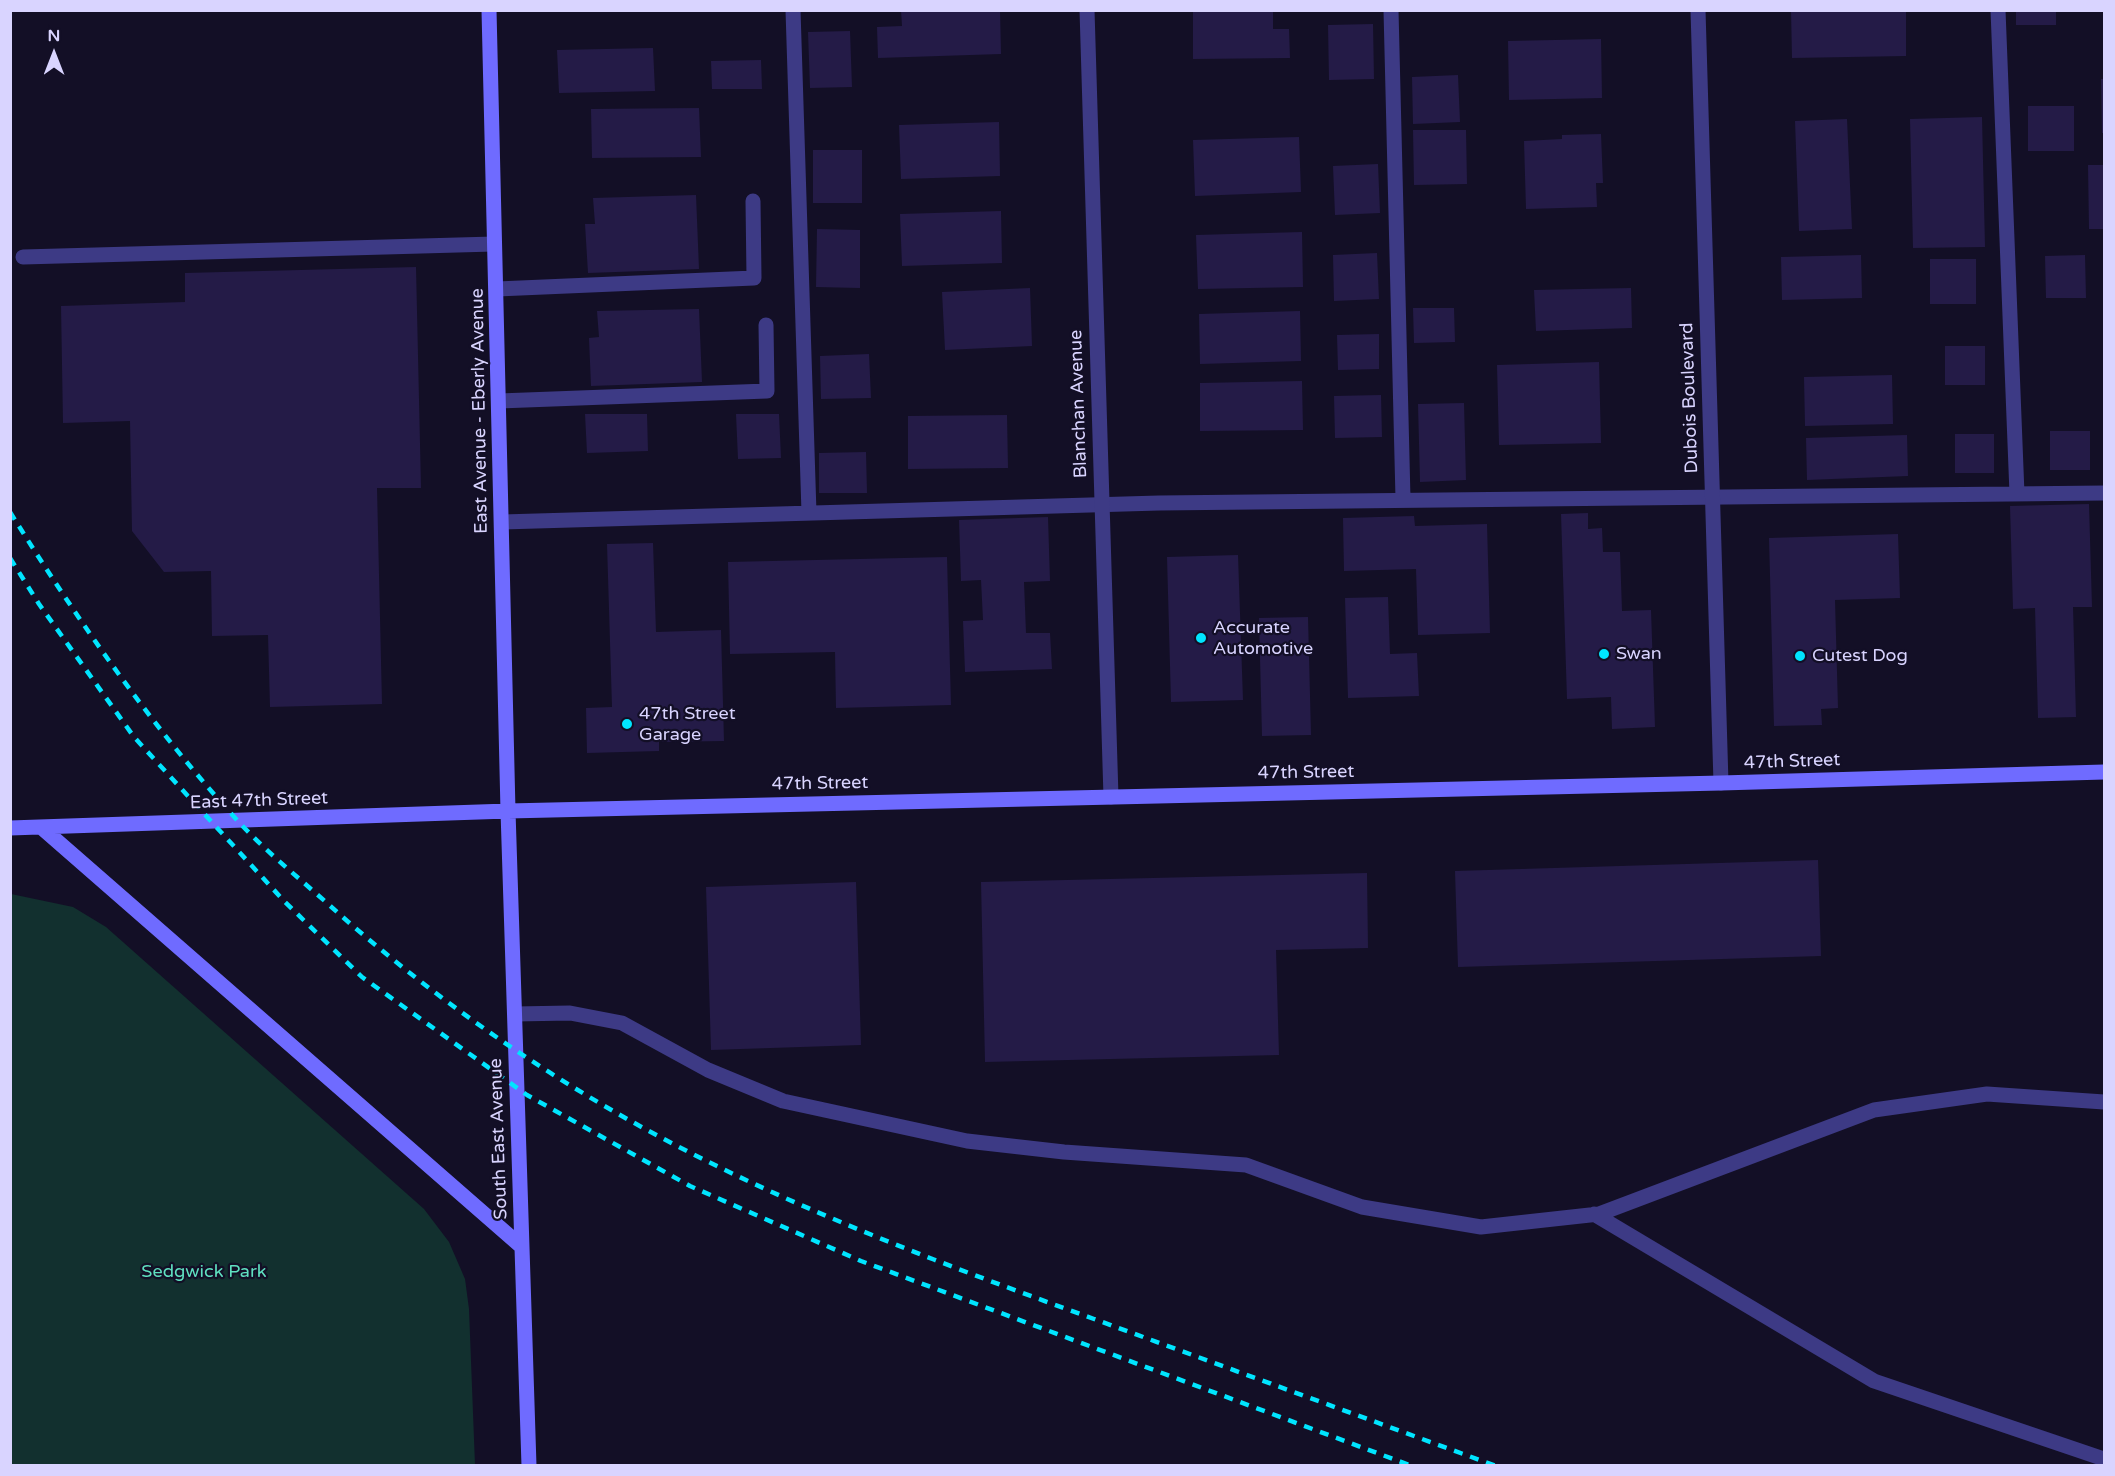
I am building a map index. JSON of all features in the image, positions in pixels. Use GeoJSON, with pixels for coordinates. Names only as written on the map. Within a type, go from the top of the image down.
{"type":"FeatureCollection","features":[{"type":"Feature","properties":{"kind":"main road","name":"East Avenue - Eberly Avenue"},"geometry":{"type":"LineString","coordinates":[[489,10],[508,810]]}},
{"type":"Feature","properties":{"kind":"main road","name":"47th Street"},"geometry":{"type":"LineString","coordinates":[[508,810],[1721,783],[2104,772]]}},
{"type":"Feature","properties":{"kind":"main road","name":"East 47th Street"},"geometry":{"type":"LineString","coordinates":[[10,828],[508,810]]}},
{"type":"Feature","properties":{"kind":"main road","name":"South East Avenue"},"geometry":{"type":"LineString","coordinates":[[508,810],[529,1466]]}},
{"type":"Feature","properties":{"kind":"main road"},"geometry":{"type":"LineString","coordinates":[[41,827],[522,1247]]}},
{"type":"Feature","properties":{"kind":"street"},"geometry":{"type":"LineString","coordinates":[[793,10],[809,513]]}},
{"type":"Feature","properties":{"kind":"street","name":"Blanchan Avenue"},"geometry":{"type":"LineString","coordinates":[[1087,10],[1111,797]]}},
{"type":"Feature","properties":{"kind":"street"},"geometry":{"type":"LineString","coordinates":[[1391,10],[1403,499]]}},
{"type":"Feature","properties":{"kind":"street","name":"Dubois Boulevard"},"geometry":{"type":"LineString","coordinates":[[1698,10],[1721,783]]}},
{"type":"Feature","properties":{"kind":"street"},"geometry":{"type":"LineString","coordinates":[[1998,10],[2017,494]]}},
{"type":"Feature","properties":{"kind":"street"},"geometry":{"type":"LineString","coordinates":[[496,289],[754,278],[753,201]]}},
{"type":"Feature","properties":{"kind":"street"},"geometry":{"type":"LineString","coordinates":[[23,257],[494,244]]}},
{"type":"Feature","properties":{"kind":"street"},"geometry":{"type":"LineString","coordinates":[[499,401],[767,391],[766,325]]}},
{"type":"Feature","properties":{"kind":"street"},"geometry":{"type":"LineString","coordinates":[[502,522],[1102,504],[1712,495],[2104,493]]}},
{"type":"Feature","properties":{"kind":"street"},"geometry":{"type":"LineString","coordinates":[[515,1014],[570,1013],[622,1023],[708,1070],[783,1101],[967,1141],[1064,1152],[1246,1164],[1362,1207],[1481,1227],[1594,1214],[1874,1110],[1987,1094],[2104,1102]]}},
{"type":"Feature","properties":{"kind":"street"},"geometry":{"type":"LineString","coordinates":[[1594,1214],[1874,1381],[2104,1459]]}},
{"type":"Feature","properties":{"kind":"green space","name":"Sedgwick Park"},"geometry":{"type":"Polygon","coordinates":[[[11,894],[73,907],[106,927],[424,1209],[449,1242],[465,1279],[469,1309],[475,1465],[11,1465],[11,894]]]}},
{"type":"Feature","properties":{"kind":"building"},"geometry":{"type":"Polygon","coordinates":[[[901,10],[1000,10],[1001,54],[878,58],[877,27],[902,26],[901,10]]]}},
{"type":"Feature","properties":{"kind":"building"},"geometry":{"type":"Polygon","coordinates":[[[1193,10],[1273,10],[1273,29],[1289,29],[1290,58],[1193,59],[1193,10]]]}},
{"type":"Feature","properties":{"kind":"building"},"geometry":{"type":"Polygon","coordinates":[[[1791,10],[1906,10],[1906,56],[1792,58],[1791,10]]]}},
{"type":"Feature","properties":{"kind":"building"},"geometry":{"type":"Polygon","coordinates":[[[2016,10],[2056,10],[2056,25],[2016,25],[2016,10]]]}},
{"type":"Feature","properties":{"kind":"building"},"geometry":{"type":"Polygon","coordinates":[[[1373,24],[1374,79],[1329,80],[1328,25],[1373,24]]]}},
{"type":"Feature","properties":{"kind":"building"},"geometry":{"type":"Polygon","coordinates":[[[850,31],[852,87],[810,88],[808,32],[850,31]]]}},
{"type":"Feature","properties":{"kind":"building"},"geometry":{"type":"Polygon","coordinates":[[[1601,39],[1602,98],[1509,100],[1508,41],[1601,39]]]}},
{"type":"Feature","properties":{"kind":"building"},"geometry":{"type":"Polygon","coordinates":[[[653,48],[655,91],[559,93],[557,50],[653,48]]]}},
{"type":"Feature","properties":{"kind":"building"},"geometry":{"type":"Polygon","coordinates":[[[761,60],[762,89],[712,89],[711,61],[761,60]]]}},
{"type":"Feature","properties":{"kind":"building"},"geometry":{"type":"Polygon","coordinates":[[[1458,75],[1460,122],[1413,124],[1412,77],[1458,75]]]}},
{"type":"Feature","properties":{"kind":"building"},"geometry":{"type":"Polygon","coordinates":[[[2101,79],[2104,79],[2104,133],[2102,133],[2101,79]]]}},
{"type":"Feature","properties":{"kind":"building"},"geometry":{"type":"Polygon","coordinates":[[[2028,106],[2074,106],[2074,151],[2028,151],[2028,106]]]}},
{"type":"Feature","properties":{"kind":"building"},"geometry":{"type":"Polygon","coordinates":[[[699,108],[701,157],[592,158],[591,109],[699,108]]]}},
{"type":"Feature","properties":{"kind":"building"},"geometry":{"type":"Polygon","coordinates":[[[1982,117],[1985,247],[1913,248],[1910,119],[1982,117]]]}},
{"type":"Feature","properties":{"kind":"building"},"geometry":{"type":"Polygon","coordinates":[[[1847,119],[1852,229],[1799,231],[1795,121],[1847,119]]]}},
{"type":"Feature","properties":{"kind":"building"},"geometry":{"type":"Polygon","coordinates":[[[999,122],[1000,176],[901,179],[899,125],[999,122]]]}},
{"type":"Feature","properties":{"kind":"building"},"geometry":{"type":"Polygon","coordinates":[[[1413,130],[1466,130],[1467,184],[1414,185],[1413,130]]]}},
{"type":"Feature","properties":{"kind":"building"},"geometry":{"type":"Polygon","coordinates":[[[1601,134],[1603,183],[1596,183],[1597,207],[1526,209],[1524,141],[1562,139],[1562,135],[1601,134]]]}},
{"type":"Feature","properties":{"kind":"building"},"geometry":{"type":"Polygon","coordinates":[[[1299,137],[1301,192],[1195,196],[1193,140],[1299,137]]]}},
{"type":"Feature","properties":{"kind":"building"},"geometry":{"type":"Polygon","coordinates":[[[813,150],[862,150],[862,203],[813,203],[813,150]]]}},
{"type":"Feature","properties":{"kind":"building"},"geometry":{"type":"Polygon","coordinates":[[[1378,164],[1380,213],[1335,215],[1333,166],[1378,164]]]}},
{"type":"Feature","properties":{"kind":"building"},"geometry":{"type":"Polygon","coordinates":[[[2088,165],[2104,165],[2104,229],[2089,229],[2088,165]]]}},
{"type":"Feature","properties":{"kind":"building"},"geometry":{"type":"Polygon","coordinates":[[[696,195],[699,269],[588,273],[585,224],[595,224],[593,198],[696,195]]]}},
{"type":"Feature","properties":{"kind":"building"},"geometry":{"type":"Polygon","coordinates":[[[1001,211],[1002,263],[902,266],[900,214],[1001,211]]]}},
{"type":"Feature","properties":{"kind":"building"},"geometry":{"type":"Polygon","coordinates":[[[817,229],[860,230],[860,288],[816,287],[817,229]]]}},
{"type":"Feature","properties":{"kind":"building"},"geometry":{"type":"Polygon","coordinates":[[[1302,232],[1303,287],[1198,289],[1196,235],[1302,232]]]}},
{"type":"Feature","properties":{"kind":"building"},"geometry":{"type":"Polygon","coordinates":[[[1377,253],[1379,299],[1334,301],[1333,255],[1377,253]]]}},
{"type":"Feature","properties":{"kind":"building"},"geometry":{"type":"Polygon","coordinates":[[[1861,255],[1862,298],[1782,300],[1781,257],[1861,255]]]}},
{"type":"Feature","properties":{"kind":"building"},"geometry":{"type":"Polygon","coordinates":[[[2085,255],[2086,298],[2046,298],[2045,256],[2085,255]]]}},
{"type":"Feature","properties":{"kind":"building"},"geometry":{"type":"Polygon","coordinates":[[[1930,259],[1976,259],[1976,304],[1930,304],[1930,259]]]}},
{"type":"Feature","properties":{"kind":"building"},"geometry":{"type":"Polygon","coordinates":[[[416,267],[421,488],[377,488],[382,704],[270,707],[268,635],[212,636],[211,571],[164,572],[132,531],[130,421],[63,423],[61,306],[185,302],[185,273],[416,267]]]}},
{"type":"Feature","properties":{"kind":"building"},"geometry":{"type":"Polygon","coordinates":[[[1030,288],[1032,346],[945,350],[942,292],[1030,288]]]}},
{"type":"Feature","properties":{"kind":"building"},"geometry":{"type":"Polygon","coordinates":[[[1631,288],[1632,328],[1536,331],[1534,290],[1631,288]]]}},
{"type":"Feature","properties":{"kind":"building"},"geometry":{"type":"Polygon","coordinates":[[[1413,308],[1454,308],[1455,342],[1414,343],[1413,308]]]}},
{"type":"Feature","properties":{"kind":"building"},"geometry":{"type":"Polygon","coordinates":[[[699,309],[702,382],[591,386],[589,338],[599,337],[597,311],[699,309]]]}},
{"type":"Feature","properties":{"kind":"building"},"geometry":{"type":"Polygon","coordinates":[[[1300,311],[1301,361],[1200,364],[1199,314],[1300,311]]]}},
{"type":"Feature","properties":{"kind":"building"},"geometry":{"type":"Polygon","coordinates":[[[1379,334],[1379,369],[1338,370],[1337,335],[1379,334]]]}},
{"type":"Feature","properties":{"kind":"building"},"geometry":{"type":"Polygon","coordinates":[[[1945,346],[1985,346],[1985,385],[1945,385],[1945,346]]]}},
{"type":"Feature","properties":{"kind":"building"},"geometry":{"type":"Polygon","coordinates":[[[869,354],[871,398],[821,399],[820,356],[869,354]]]}},
{"type":"Feature","properties":{"kind":"building"},"geometry":{"type":"Polygon","coordinates":[[[1599,362],[1601,443],[1499,445],[1497,365],[1599,362]]]}},
{"type":"Feature","properties":{"kind":"building"},"geometry":{"type":"Polygon","coordinates":[[[1892,375],[1893,424],[1805,426],[1804,377],[1892,375]]]}},
{"type":"Feature","properties":{"kind":"building"},"geometry":{"type":"Polygon","coordinates":[[[1302,381],[1303,430],[1200,431],[1200,383],[1302,381]]]}},
{"type":"Feature","properties":{"kind":"building"},"geometry":{"type":"Polygon","coordinates":[[[1381,395],[1382,437],[1335,438],[1334,396],[1381,395]]]}},
{"type":"Feature","properties":{"kind":"building"},"geometry":{"type":"Polygon","coordinates":[[[1464,403],[1466,480],[1420,482],[1418,404],[1464,403]]]}},
{"type":"Feature","properties":{"kind":"building"},"geometry":{"type":"Polygon","coordinates":[[[585,414],[647,414],[648,451],[587,453],[585,414]]]}},
{"type":"Feature","properties":{"kind":"building"},"geometry":{"type":"Polygon","coordinates":[[[736,414],[779,414],[781,458],[738,459],[736,414]]]}},
{"type":"Feature","properties":{"kind":"building"},"geometry":{"type":"Polygon","coordinates":[[[1007,415],[1008,468],[908,469],[908,416],[1007,415]]]}},
{"type":"Feature","properties":{"kind":"building"},"geometry":{"type":"Polygon","coordinates":[[[2050,431],[2090,431],[2090,470],[2050,470],[2050,431]]]}},
{"type":"Feature","properties":{"kind":"building"},"geometry":{"type":"Polygon","coordinates":[[[1955,434],[1994,434],[1994,473],[1955,473],[1955,434]]]}},
{"type":"Feature","properties":{"kind":"building"},"geometry":{"type":"Polygon","coordinates":[[[1907,435],[1908,476],[1807,480],[1806,438],[1907,435]]]}},
{"type":"Feature","properties":{"kind":"building"},"geometry":{"type":"Polygon","coordinates":[[[866,452],[867,493],[819,493],[819,453],[866,452]]]}},
{"type":"Feature","properties":{"kind":"building"},"geometry":{"type":"Polygon","coordinates":[[[2089,504],[2092,607],[2073,607],[2076,717],[2038,718],[2035,608],[2013,609],[2010,506],[2089,504]]]}},
{"type":"Feature","properties":{"kind":"building"},"geometry":{"type":"Polygon","coordinates":[[[1588,513],[1588,529],[1602,528],[1603,552],[1620,552],[1622,611],[1651,610],[1655,727],[1612,729],[1611,697],[1567,699],[1561,514],[1588,513]]]}},
{"type":"Feature","properties":{"kind":"building"},"geometry":{"type":"Polygon","coordinates":[[[1414,516],[1415,526],[1487,524],[1490,633],[1418,635],[1416,569],[1344,571],[1343,518],[1414,516]]]}},
{"type":"Feature","properties":{"kind":"building"},"geometry":{"type":"Polygon","coordinates":[[[1048,517],[1050,581],[1024,582],[1026,633],[1050,633],[1052,669],[965,672],[963,621],[983,620],[981,580],[961,581],[959,520],[1048,517]]]}},
{"type":"Feature","properties":{"kind":"building"},"geometry":{"type":"Polygon","coordinates":[[[1898,534],[1900,598],[1835,600],[1838,708],[1821,709],[1822,725],[1774,726],[1769,538],[1898,534]]]}},
{"type":"Feature","properties":{"kind":"building"},"geometry":{"type":"Polygon","coordinates":[[[653,543],[656,632],[721,630],[724,741],[659,742],[659,751],[587,753],[586,708],[612,707],[607,544],[653,543]]]}},
{"type":"Feature","properties":{"kind":"building"},"geometry":{"type":"Polygon","coordinates":[[[1238,555],[1243,700],[1171,702],[1167,557],[1238,555]]]}},
{"type":"Feature","properties":{"kind":"building"},"geometry":{"type":"Polygon","coordinates":[[[947,557],[951,705],[836,708],[835,652],[730,654],[728,562],[947,557]]]}},
{"type":"Feature","properties":{"kind":"building"},"geometry":{"type":"Polygon","coordinates":[[[1388,597],[1390,654],[1417,653],[1419,696],[1348,698],[1345,598],[1388,597]]]}},
{"type":"Feature","properties":{"kind":"building"},"geometry":{"type":"Polygon","coordinates":[[[1308,617],[1311,735],[1262,736],[1259,618],[1308,617]]]}},
{"type":"Feature","properties":{"kind":"building"},"geometry":{"type":"Polygon","coordinates":[[[1818,860],[1821,956],[1458,967],[1455,871],[1818,860]]]}},
{"type":"Feature","properties":{"kind":"building"},"geometry":{"type":"Polygon","coordinates":[[[1367,873],[1368,948],[1276,950],[1279,1055],[985,1062],[981,882],[1367,873]]]}},
{"type":"Feature","properties":{"kind":"building"},"geometry":{"type":"Polygon","coordinates":[[[856,882],[861,1045],[711,1050],[706,887],[856,882]]]}},
{"type":"Feature","properties":{"kind":"railway"},"geometry":{"type":"LineString","coordinates":[[10,512],[116,671],[205,784],[249,832],[366,938],[396,962],[458,1010],[553,1075],[646,1130],[708,1162],[899,1246],[1496,1466]]}},
{"type":"Feature","properties":{"kind":"railway"},"geometry":{"type":"LineString","coordinates":[[10,558],[39,604],[134,737],[284,901],[362,977],[527,1095],[690,1186],[861,1261],[1412,1466]]}},
{"type":"Feature","properties":{"kind":"place","name":"Accurate Automotive"},"geometry":{"type":"Point","coordinates":[1201,638]}},
{"type":"Feature","properties":{"kind":"place","name":"Swan"},"geometry":{"type":"Point","coordinates":[1604,654]}},
{"type":"Feature","properties":{"kind":"place","name":"Cutest Dog"},"geometry":{"type":"Point","coordinates":[1800,656]}},
{"type":"Feature","properties":{"kind":"place","name":"47th Street Garage"},"geometry":{"type":"Point","coordinates":[627,724]}}]}
